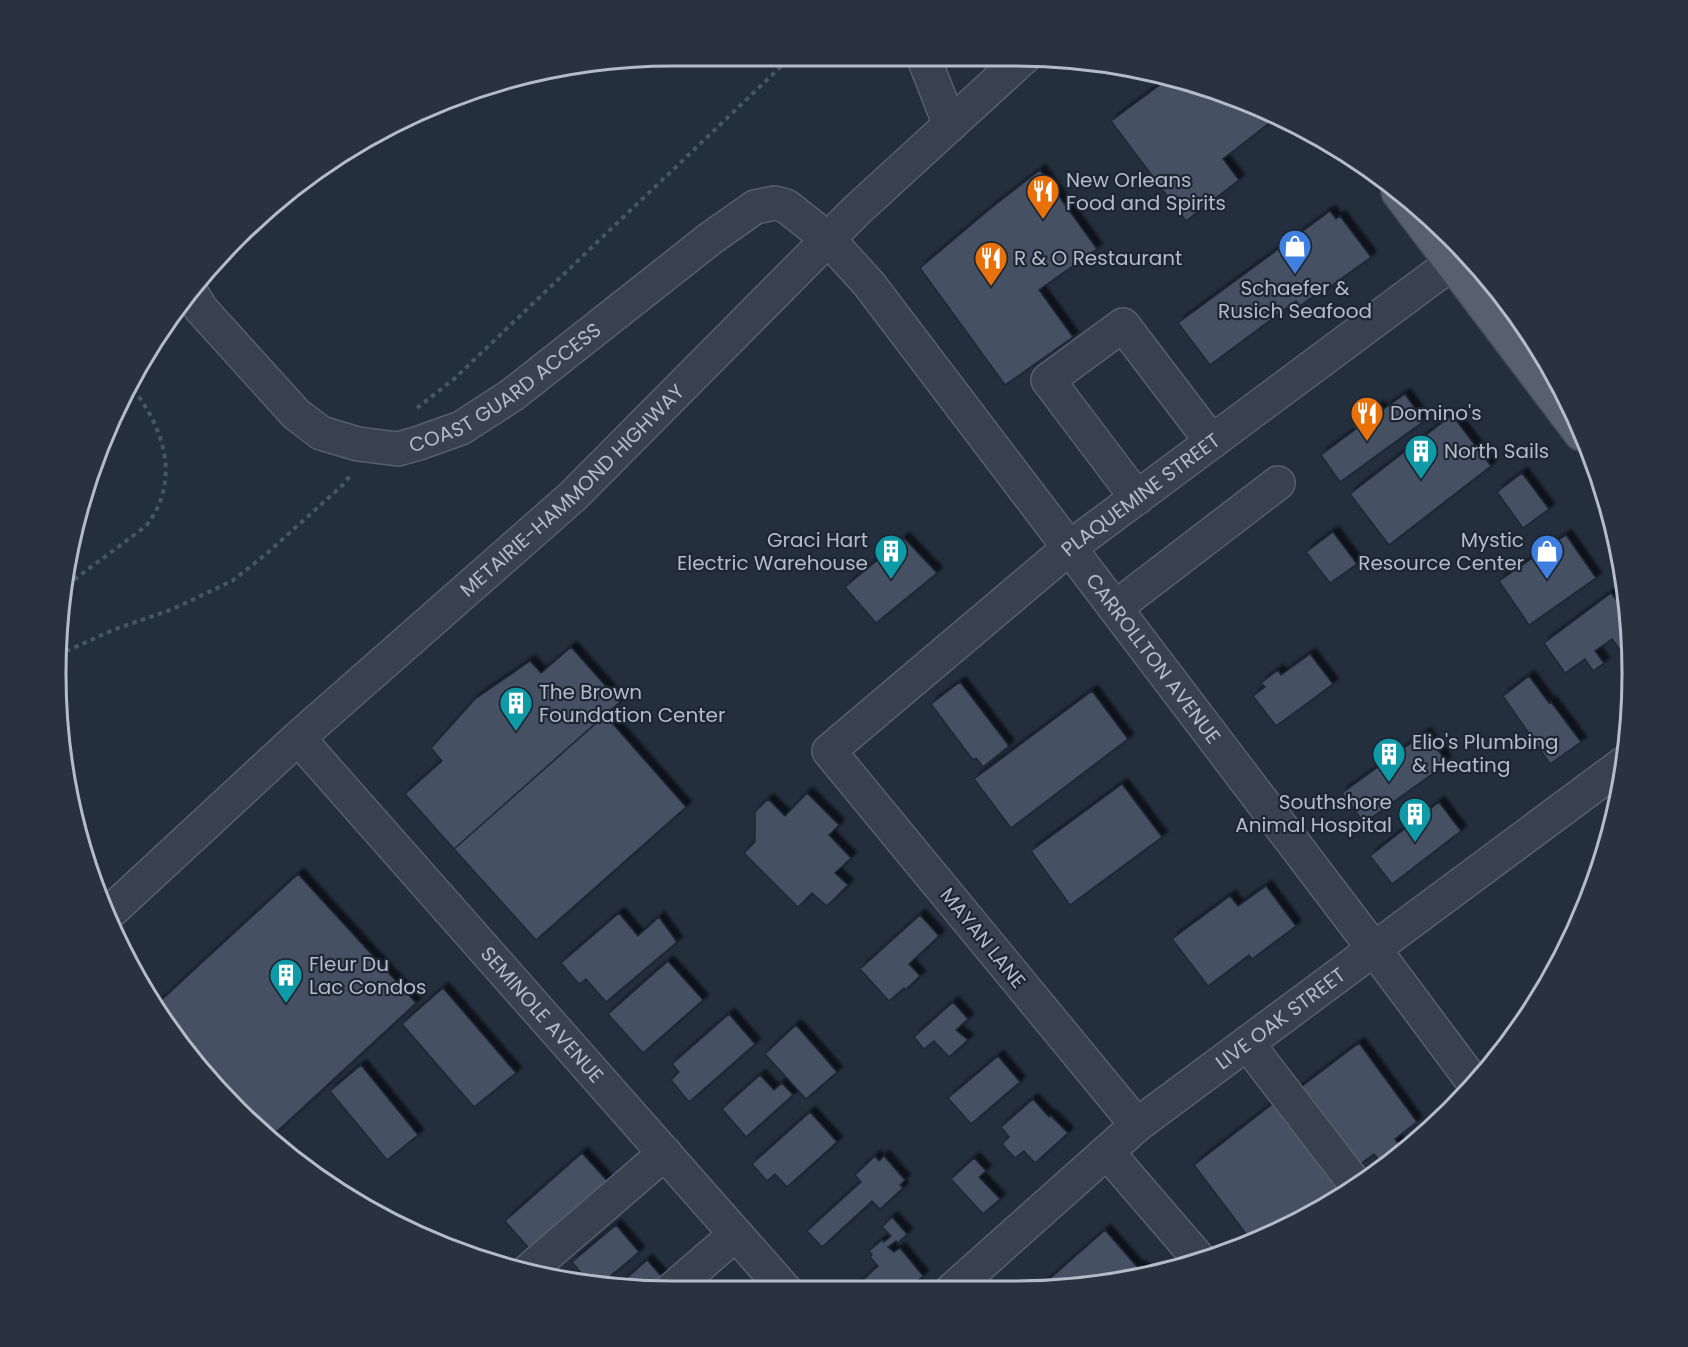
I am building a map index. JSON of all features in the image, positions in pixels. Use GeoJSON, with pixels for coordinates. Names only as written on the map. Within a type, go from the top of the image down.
{"type":"FeatureCollection","features":[{"type":"Feature","properties":{"kind":"main road"},"geometry":{"type":"LineString","coordinates":[[1458,259],[1555,396]]}},
{"type":"Feature","properties":{"kind":"street"},"geometry":{"type":"LineString","coordinates":[[927,66],[950,125]]}},
{"type":"Feature","properties":{"kind":"street","name":"METAIRIE-HAMMOND HIGHWAY"},"geometry":{"type":"LineString","coordinates":[[113,909],[298,738],[573,496],[857,210],[1014,66]]}},
{"type":"Feature","properties":{"kind":"street","name":"COAST GUARD ACCESS"},"geometry":{"type":"LineString","coordinates":[[193,302],[296,414],[321,433],[358,444],[398,449],[461,428],[512,395],[711,238],[755,207],[775,203],[786,206],[828,239]]}},
{"type":"Feature","properties":{"kind":"street","name":"CARROLLTON AVENUE"},"geometry":{"type":"LineString","coordinates":[[828,239],[869,284],[1469,1076]]}},
{"type":"Feature","properties":{"kind":"street","name":"PLAQUEMINE STREET"},"geometry":{"type":"LineString","coordinates":[[829,751],[1069,549],[1458,259]]}},
{"type":"Feature","properties":{"kind":"street"},"geometry":{"type":"LineString","coordinates":[[1137,498],[1048,380],[1123,325],[1212,442]]}},
{"type":"Feature","properties":{"kind":"street"},"geometry":{"type":"LineString","coordinates":[[1115,608],[1278,483]]}},
{"type":"Feature","properties":{"kind":"street","name":"SEMINOLE AVENUE"},"geometry":{"type":"LineString","coordinates":[[298,738],[777,1281]]}},
{"type":"Feature","properties":{"kind":"street","name":"MAYAN LANE"},"geometry":{"type":"LineString","coordinates":[[829,751],[1137,1125]]}},
{"type":"Feature","properties":{"kind":"street","name":"LIVE OAK STREET"},"geometry":{"type":"LineString","coordinates":[[961,1281],[1137,1125],[1614,771]]}},
{"type":"Feature","properties":{"kind":"street"},"geometry":{"type":"LineString","coordinates":[[1247,1043],[1352,1179]]}},
{"type":"Feature","properties":{"kind":"street"},"geometry":{"type":"LineString","coordinates":[[1107,1152],[1194,1254]]}},
{"type":"Feature","properties":{"kind":"street"},"geometry":{"type":"LineString","coordinates":[[536,1265],[665,1154]]}},
{"type":"Feature","properties":{"kind":"street"},"geometry":{"type":"LineString","coordinates":[[682,1281],[736,1234]]}},
{"type":"Feature","properties":{"kind":"path"},"geometry":{"type":"LineString","coordinates":[[417,409],[454,379],[782,66]]}},
{"type":"Feature","properties":{"kind":"path"},"geometry":{"type":"LineString","coordinates":[[73,580],[146,526],[155,514],[162,498],[167,476],[165,456],[159,434],[136,392]]}},
{"type":"Feature","properties":{"kind":"path"},"geometry":{"type":"LineString","coordinates":[[67,651],[113,630],[173,609],[232,581],[265,555],[345,483],[370,445]]}},
{"type":"Feature","properties":{"kind":"building"},"geometry":{"type":"Polygon","coordinates":[[[1160,84],[1210,98],[1270,123],[1223,159],[1239,180],[1186,221],[1111,121],[1160,84]]]}},
{"type":"Feature","properties":{"kind":"building"},"geometry":{"type":"Polygon","coordinates":[[[1040,170],[1097,249],[1039,290],[1073,337],[1005,385],[920,268],[1040,170]]]}},
{"type":"Feature","properties":{"kind":"building","name":"Schaefer & Rusich Seafood"},"geometry":{"type":"Polygon","coordinates":[[[1330,211],[1336,219],[1340,216],[1371,257],[1300,306],[1296,301],[1210,365],[1178,323],[1330,211]]]}},
{"type":"Feature","properties":{"kind":"building","name":"Domino's"},"geometry":{"type":"Polygon","coordinates":[[[1405,394],[1424,421],[1340,482],[1321,455],[1356,429],[1352,425],[1378,406],[1381,411],[1405,394]]]}},
{"type":"Feature","properties":{"kind":"building","name":"North Sails"},"geometry":{"type":"Polygon","coordinates":[[[1452,415],[1491,466],[1389,545],[1350,494],[1452,415]]]}},
{"type":"Feature","properties":{"kind":"building"},"geometry":{"type":"Polygon","coordinates":[[[1522,473],[1549,509],[1523,528],[1497,492],[1522,473]]]}},
{"type":"Feature","properties":{"kind":"building"},"geometry":{"type":"Polygon","coordinates":[[[1333,532],[1357,564],[1330,583],[1306,552],[1333,532]]]}},
{"type":"Feature","properties":{"kind":"building","name":"Mystic Resource Center"},"geometry":{"type":"Polygon","coordinates":[[[1566,535],[1596,578],[1529,625],[1499,581],[1566,535]]]}},
{"type":"Feature","properties":{"kind":"building","name":"Graci Hart Electric Warehouse"},"geometry":{"type":"Polygon","coordinates":[[[904,538],[937,573],[876,623],[845,587],[904,538]]]}},
{"type":"Feature","properties":{"kind":"building"},"geometry":{"type":"Polygon","coordinates":[[[1611,593],[1618,601],[1621,652],[1612,639],[1595,651],[1604,663],[1593,671],[1585,659],[1565,673],[1544,643],[1611,593]]]}},
{"type":"Feature","properties":{"kind":"building","name":"The Brown Foundation Center"},"geometry":{"type":"Polygon","coordinates":[[[571,647],[620,702],[454,849],[405,794],[442,761],[431,748],[475,699],[530,661],[541,673],[571,647]]]}},
{"type":"Feature","properties":{"kind":"building"},"geometry":{"type":"Polygon","coordinates":[[[1310,654],[1333,684],[1276,726],[1253,696],[1265,687],[1261,683],[1278,670],[1281,675],[1310,654]]]}},
{"type":"Feature","properties":{"kind":"building"},"geometry":{"type":"Polygon","coordinates":[[[1529,676],[1581,742],[1550,764],[1503,696],[1529,676]]]}},
{"type":"Feature","properties":{"kind":"building"},"geometry":{"type":"Polygon","coordinates":[[[960,682],[1009,746],[983,767],[976,758],[973,760],[931,704],[960,682]]]}},
{"type":"Feature","properties":{"kind":"building"},"geometry":{"type":"Polygon","coordinates":[[[1092,691],[1128,739],[1011,828],[974,779],[1092,691]]]}},
{"type":"Feature","properties":{"kind":"building"},"geometry":{"type":"Polygon","coordinates":[[[605,715],[686,807],[536,940],[454,849],[605,715]]]}},
{"type":"Feature","properties":{"kind":"building","name":"Elio's Plumbing & Heating"},"geometry":{"type":"Polygon","coordinates":[[[1425,733],[1446,761],[1432,771],[1435,772],[1364,823],[1342,793],[1425,733]]]}},
{"type":"Feature","properties":{"kind":"building"},"geometry":{"type":"Polygon","coordinates":[[[1122,784],[1162,837],[1070,905],[1031,851],[1122,784]]]}},
{"type":"Feature","properties":{"kind":"building"},"geometry":{"type":"Polygon","coordinates":[[[807,793],[839,825],[829,835],[851,858],[835,873],[848,885],[827,906],[812,893],[798,907],[744,853],[755,842],[755,812],[768,799],[785,816],[807,793]]]}},
{"type":"Feature","properties":{"kind":"building","name":"Southshore Animal Hospital"},"geometry":{"type":"Polygon","coordinates":[[[1439,802],[1461,831],[1392,884],[1370,856],[1439,802]]]}},
{"type":"Feature","properties":{"kind":"building","name":"Fleur Du Lac Condos"},"geometry":{"type":"Polygon","coordinates":[[[298,874],[416,1003],[276,1132],[217,1074],[161,1000],[298,874]]]}},
{"type":"Feature","properties":{"kind":"building"},"geometry":{"type":"Polygon","coordinates":[[[1266,886],[1296,926],[1252,959],[1249,955],[1208,986],[1172,939],[1230,896],[1238,906],[1266,886]]]}},
{"type":"Feature","properties":{"kind":"building"},"geometry":{"type":"Polygon","coordinates":[[[619,913],[638,936],[659,917],[677,942],[606,1002],[586,979],[579,984],[561,963],[619,913]]]}},
{"type":"Feature","properties":{"kind":"building"},"geometry":{"type":"Polygon","coordinates":[[[920,915],[939,936],[909,964],[920,976],[889,1001],[860,969],[920,915]]]}},
{"type":"Feature","properties":{"kind":"building"},"geometry":{"type":"Polygon","coordinates":[[[668,961],[703,1000],[643,1053],[608,1014],[668,961]]]}},
{"type":"Feature","properties":{"kind":"building"},"geometry":{"type":"Polygon","coordinates":[[[443,988],[516,1073],[474,1107],[402,1024],[443,988]]]}},
{"type":"Feature","properties":{"kind":"building"},"geometry":{"type":"Polygon","coordinates":[[[953,1002],[968,1019],[956,1030],[968,1040],[949,1057],[934,1041],[924,1049],[914,1037],[953,1002]]]}},
{"type":"Feature","properties":{"kind":"building"},"geometry":{"type":"Polygon","coordinates":[[[729,1014],[755,1044],[689,1102],[671,1080],[679,1072],[672,1064],[729,1014]]]}},
{"type":"Feature","properties":{"kind":"building"},"geometry":{"type":"Polygon","coordinates":[[[796,1025],[837,1072],[806,1099],[765,1054],[796,1025]]]}},
{"type":"Feature","properties":{"kind":"building"},"geometry":{"type":"Polygon","coordinates":[[[1359,1043],[1417,1122],[1395,1139],[1398,1144],[1378,1159],[1374,1154],[1351,1171],[1293,1093],[1359,1043]]]}},
{"type":"Feature","properties":{"kind":"building"},"geometry":{"type":"Polygon","coordinates":[[[998,1056],[1020,1082],[971,1124],[948,1098],[998,1056]]]}},
{"type":"Feature","properties":{"kind":"building"},"geometry":{"type":"Polygon","coordinates":[[[361,1065],[418,1135],[387,1160],[330,1091],[361,1065]]]}},
{"type":"Feature","properties":{"kind":"building"},"geometry":{"type":"Polygon","coordinates":[[[760,1075],[774,1090],[782,1083],[793,1095],[746,1137],[722,1109],[760,1075]]]}},
{"type":"Feature","properties":{"kind":"building"},"geometry":{"type":"Polygon","coordinates":[[[1033,1099],[1068,1133],[1035,1163],[1024,1151],[1015,1158],[1002,1144],[1009,1137],[1001,1127],[1033,1099]]]}},
{"type":"Feature","properties":{"kind":"building"},"geometry":{"type":"Polygon","coordinates":[[[1275,1102],[1341,1186],[1318,1200],[1247,1235],[1194,1165],[1275,1102]]]}},
{"type":"Feature","properties":{"kind":"building"},"geometry":{"type":"Polygon","coordinates":[[[810,1112],[837,1142],[787,1187],[775,1174],[767,1181],[752,1164],[810,1112]]]}},
{"type":"Feature","properties":{"kind":"building"},"geometry":{"type":"Polygon","coordinates":[[[582,1153],[610,1184],[533,1253],[505,1221],[582,1153]]]}},
{"type":"Feature","properties":{"kind":"building"},"geometry":{"type":"Polygon","coordinates":[[[875,1156],[879,1161],[884,1156],[905,1180],[900,1185],[903,1188],[880,1209],[872,1201],[822,1247],[807,1231],[861,1182],[855,1175],[875,1156]]]}},
{"type":"Feature","properties":{"kind":"building"},"geometry":{"type":"Polygon","coordinates":[[[974,1158],[986,1171],[979,1177],[1000,1199],[983,1214],[951,1179],[974,1158]]]}},
{"type":"Feature","properties":{"kind":"building"},"geometry":{"type":"Polygon","coordinates":[[[892,1217],[907,1234],[898,1243],[896,1241],[888,1247],[894,1252],[900,1248],[923,1276],[918,1281],[862,1281],[878,1266],[870,1257],[872,1255],[869,1251],[891,1236],[882,1227],[892,1217]]]}},
{"type":"Feature","properties":{"kind":"building"},"geometry":{"type":"Polygon","coordinates":[[[616,1225],[639,1252],[609,1277],[582,1274],[572,1262],[616,1225]]]}},
{"type":"Feature","properties":{"kind":"building"},"geometry":{"type":"Polygon","coordinates":[[[1105,1230],[1138,1268],[1094,1276],[1048,1280],[1105,1230]]]}},
{"type":"Feature","properties":{"kind":"building"},"geometry":{"type":"Polygon","coordinates":[[[647,1260],[665,1281],[634,1280],[626,1279],[647,1260]]]}},
{"type":"Feature","properties":{"kind":"place","name":"New Orleans Food and Spirits"},"geometry":{"type":"Point","coordinates":[1043,220]}},
{"type":"Feature","properties":{"kind":"place","name":"Schaefer & Rusich Seafood"},"geometry":{"type":"Point","coordinates":[1295,275]}},
{"type":"Feature","properties":{"kind":"place","name":"R & O Restaurant"},"geometry":{"type":"Point","coordinates":[991,287]}},
{"type":"Feature","properties":{"kind":"place","name":"Domino's"},"geometry":{"type":"Point","coordinates":[1367,442]}},
{"type":"Feature","properties":{"kind":"place","name":"North Sails"},"geometry":{"type":"Point","coordinates":[1421,480]}},
{"type":"Feature","properties":{"kind":"place","name":"Graci Hart Electric Warehouse"},"geometry":{"type":"Point","coordinates":[891,580]}},
{"type":"Feature","properties":{"kind":"place","name":"Mystic Resource Center"},"geometry":{"type":"Point","coordinates":[1547,580]}},
{"type":"Feature","properties":{"kind":"place","name":"The Brown Foundation Center"},"geometry":{"type":"Point","coordinates":[516,732]}},
{"type":"Feature","properties":{"kind":"place","name":"Elio's Plumbing & Heating"},"geometry":{"type":"Point","coordinates":[1389,783]}},
{"type":"Feature","properties":{"kind":"place","name":"Southshore Animal Hospital"},"geometry":{"type":"Point","coordinates":[1415,843]}},
{"type":"Feature","properties":{"kind":"place","name":"Fleur Du Lac Condos"},"geometry":{"type":"Point","coordinates":[286,1004]}}]}
